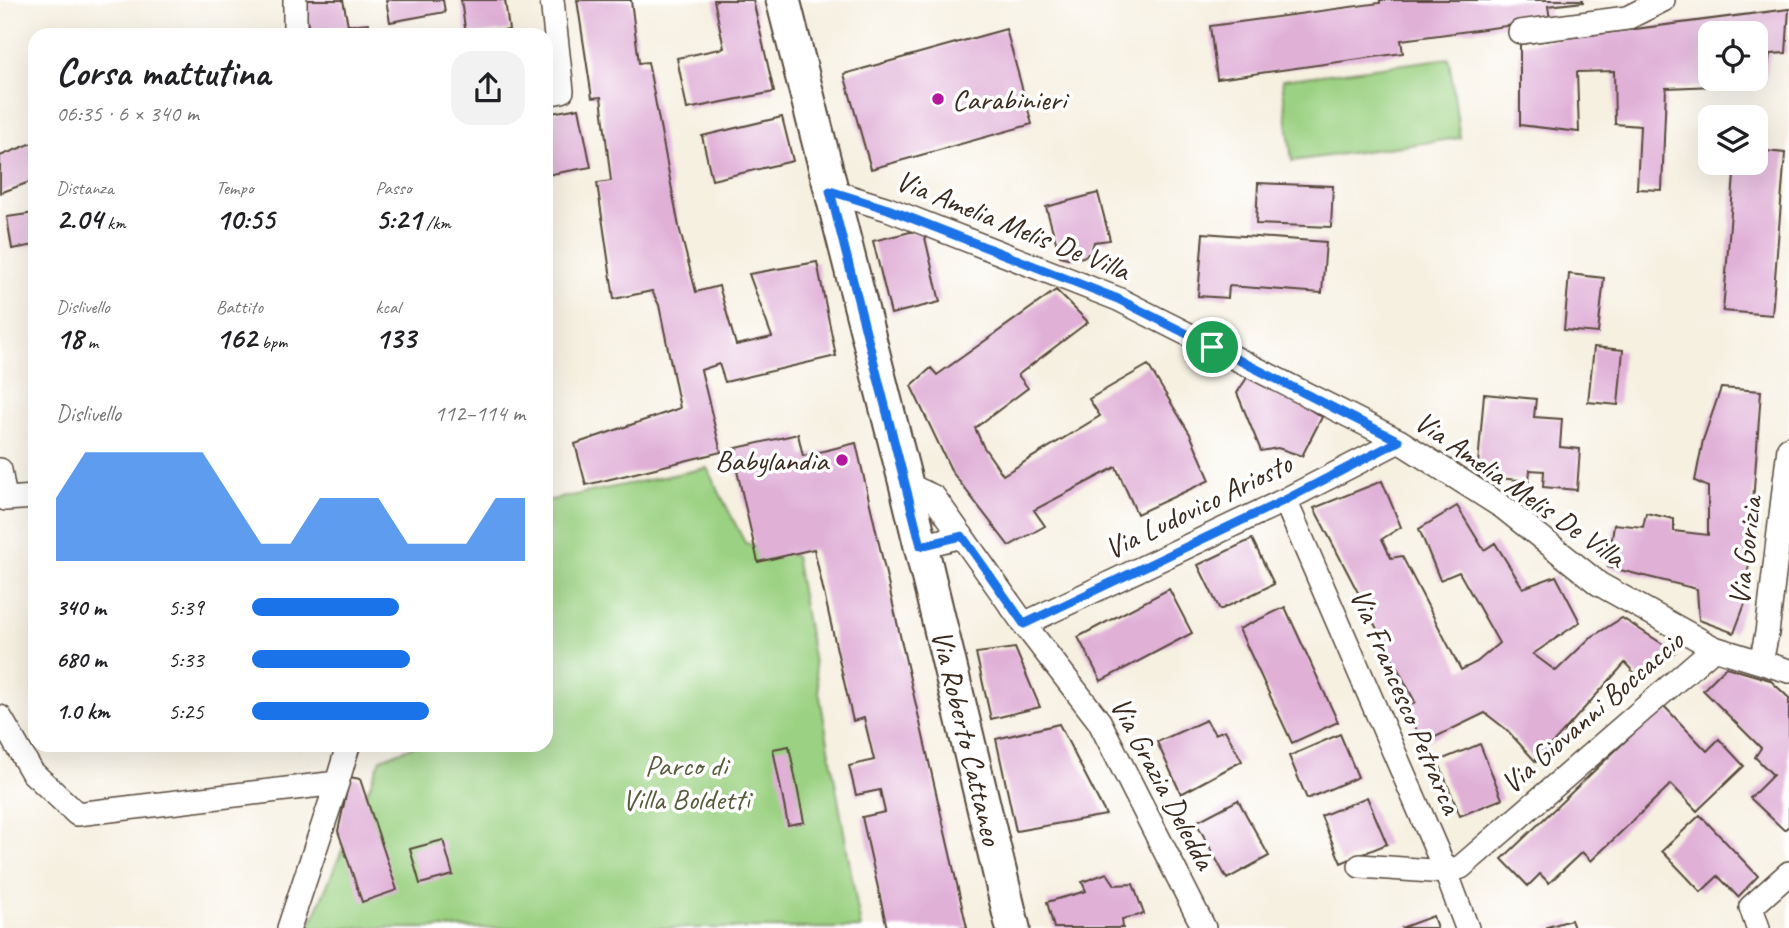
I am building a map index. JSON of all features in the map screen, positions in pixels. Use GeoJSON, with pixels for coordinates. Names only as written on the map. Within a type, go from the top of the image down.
{"type":"FeatureCollection","features":[{"type":"Feature","properties":{"kind":"main road","name":"Via Roberto Cattaneo"},"geometry":{"type":"LineString","coordinates":[[783,0],[906,484],[1013,928]]}},
{"type":"Feature","properties":{"kind":"street"},"geometry":{"type":"LineString","coordinates":[[295,0],[295,28]]}},
{"type":"Feature","properties":{"kind":"street"},"geometry":{"type":"LineString","coordinates":[[552,0],[562,91],[553,93]]}},
{"type":"Feature","properties":{"kind":"street"},"geometry":{"type":"LineString","coordinates":[[1520,32],[1627,18],[1662,0]]}},
{"type":"Feature","properties":{"kind":"street","name":"Via Amelia Melis De Villa"},"geometry":{"type":"LineString","coordinates":[[830,191],[888,209],[1118,299],[1399,441],[1504,508],[1599,584],[1714,648],[1789,671]]}},
{"type":"Feature","properties":{"kind":"street","name":"Via Ludovico Ariosto"},"geometry":{"type":"LineString","coordinates":[[1024,624],[1285,500],[1399,441]]}},
{"type":"Feature","properties":{"kind":"street","name":"Via Gorizia"},"geometry":{"type":"LineString","coordinates":[[1761,662],[1767,633],[1789,448]]}},
{"type":"Feature","properties":{"kind":"street"},"geometry":{"type":"LineString","coordinates":[[0,470],[5,499],[28,497]]}},
{"type":"Feature","properties":{"kind":"street","name":"Via Grazia Deledda"},"geometry":{"type":"LineString","coordinates":[[906,484],[934,497],[1024,624],[1099,721],[1204,928]]}},
{"type":"Feature","properties":{"kind":"street","name":"Via Francesco Petrarca"},"geometry":{"type":"LineString","coordinates":[[1285,500],[1446,872],[1467,928]]}},
{"type":"Feature","properties":{"kind":"street"},"geometry":{"type":"LineString","coordinates":[[921,546],[962,536]]}},
{"type":"Feature","properties":{"kind":"street","name":"Via Giovanni Boccaccio"},"geometry":{"type":"LineString","coordinates":[[1446,872],[1461,867],[1714,648]]}},
{"type":"Feature","properties":{"kind":"street"},"geometry":{"type":"LineString","coordinates":[[0,717],[32,772],[77,814],[337,783]]}},
{"type":"Feature","properties":{"kind":"street"},"geometry":{"type":"LineString","coordinates":[[289,928],[346,752]]}},
{"type":"Feature","properties":{"kind":"street"},"geometry":{"type":"LineString","coordinates":[[1360,866],[1446,872]]}},
{"type":"Feature","properties":{"kind":"street"},"geometry":{"type":"LineString","coordinates":[[1755,917],[1789,873]]}},
{"type":"Feature","properties":{"kind":"green space"},"geometry":{"type":"Polygon","coordinates":[[[1449,58],[1460,138],[1292,161],[1282,80],[1449,58]]]}},
{"type":"Feature","properties":{"kind":"green space","name":"Parco di Villa Boldetti"},"geometry":{"type":"Polygon","coordinates":[[[707,468],[745,543],[795,556],[861,928],[309,928],[381,759],[399,752],[553,752],[553,500],[707,468]]]}},
{"type":"Feature","properties":{"kind":"building"},"geometry":{"type":"Polygon","coordinates":[[[303,0],[343,0],[348,25],[368,23],[369,28],[309,28],[303,0]]]}},
{"type":"Feature","properties":{"kind":"building"},"geometry":{"type":"Polygon","coordinates":[[[386,0],[443,0],[445,12],[390,22],[386,0]]]}},
{"type":"Feature","properties":{"kind":"building"},"geometry":{"type":"Polygon","coordinates":[[[461,0],[505,0],[509,28],[465,28],[461,0]]]}},
{"type":"Feature","properties":{"kind":"building"},"geometry":{"type":"Polygon","coordinates":[[[577,0],[631,0],[639,63],[648,62],[679,227],[696,292],[719,286],[736,345],[772,337],[749,274],[817,262],[836,356],[725,382],[719,364],[701,370],[721,452],[586,485],[575,444],[680,408],[659,305],[652,291],[614,299],[597,183],[611,181],[601,97],[592,98],[577,0]]]}},
{"type":"Feature","properties":{"kind":"building"},"geometry":{"type":"Polygon","coordinates":[[[714,0],[753,0],[774,92],[687,109],[677,58],[724,48],[714,0]]]}},
{"type":"Feature","properties":{"kind":"building"},"geometry":{"type":"Polygon","coordinates":[[[1380,0],[1583,2],[1548,6],[1550,20],[1401,40],[1403,53],[1217,79],[1210,26],[1380,3],[1380,0]]]}},
{"type":"Feature","properties":{"kind":"building"},"geometry":{"type":"Polygon","coordinates":[[[1789,9],[1786,53],[1770,54],[1768,66],[1768,21],[1698,21],[1698,87],[1666,88],[1662,190],[1637,189],[1640,126],[1615,124],[1614,71],[1577,72],[1579,132],[1520,125],[1520,44],[1789,9]]]}},
{"type":"Feature","properties":{"kind":"building","name":"Carabinieri"},"geometry":{"type":"Polygon","coordinates":[[[1006,29],[1032,124],[871,169],[844,74],[1006,29]]]}},
{"type":"Feature","properties":{"kind":"building"},"geometry":{"type":"Polygon","coordinates":[[[579,108],[591,167],[553,174],[553,113],[579,108]]]}},
{"type":"Feature","properties":{"kind":"building"},"geometry":{"type":"Polygon","coordinates":[[[782,117],[793,161],[712,180],[702,136],[782,117]]]}},
{"type":"Feature","properties":{"kind":"building"},"geometry":{"type":"Polygon","coordinates":[[[28,145],[28,183],[0,193],[0,156],[28,145]]]}},
{"type":"Feature","properties":{"kind":"building"},"geometry":{"type":"Polygon","coordinates":[[[1768,151],[1785,153],[1772,315],[1723,311],[1734,175],[1768,175],[1768,151]]]}},
{"type":"Feature","properties":{"kind":"building"},"geometry":{"type":"Polygon","coordinates":[[[1258,183],[1333,186],[1331,227],[1256,224],[1258,183]]]}},
{"type":"Feature","properties":{"kind":"building"},"geometry":{"type":"Polygon","coordinates":[[[1098,193],[1110,240],[1094,242],[1091,252],[1083,257],[1071,259],[1060,256],[1046,207],[1098,193]]]}},
{"type":"Feature","properties":{"kind":"building"},"geometry":{"type":"Polygon","coordinates":[[[28,214],[28,246],[12,249],[7,217],[28,214]]]}},
{"type":"Feature","properties":{"kind":"building"},"geometry":{"type":"Polygon","coordinates":[[[923,229],[940,302],[891,314],[873,241],[923,229]]]}},
{"type":"Feature","properties":{"kind":"building"},"geometry":{"type":"Polygon","coordinates":[[[1203,233],[1326,242],[1322,293],[1229,286],[1228,298],[1198,296],[1203,233]]]}},
{"type":"Feature","properties":{"kind":"building"},"geometry":{"type":"Polygon","coordinates":[[[1569,274],[1604,278],[1598,333],[1564,330],[1569,274]]]}},
{"type":"Feature","properties":{"kind":"building"},"geometry":{"type":"Polygon","coordinates":[[[1056,290],[1088,322],[1018,375],[1028,388],[975,428],[983,446],[1003,475],[1100,416],[1089,399],[1148,365],[1190,434],[1210,480],[1137,514],[1116,467],[1034,510],[1045,526],[1009,546],[952,472],[911,386],[931,368],[937,375],[1056,290]]]}},
{"type":"Feature","properties":{"kind":"building"},"geometry":{"type":"Polygon","coordinates":[[[1594,347],[1623,350],[1618,405],[1588,402],[1594,347]]]}},
{"type":"Feature","properties":{"kind":"building"},"geometry":{"type":"Polygon","coordinates":[[[1250,373],[1322,417],[1302,456],[1278,448],[1261,451],[1237,393],[1250,373]]]}},
{"type":"Feature","properties":{"kind":"building"},"geometry":{"type":"Polygon","coordinates":[[[1721,388],[1761,391],[1746,601],[1734,633],[1699,620],[1697,589],[1608,567],[1614,524],[1643,527],[1646,513],[1674,519],[1674,531],[1708,535],[1708,487],[1695,481],[1703,440],[1721,388]]]}},
{"type":"Feature","properties":{"kind":"building"},"geometry":{"type":"Polygon","coordinates":[[[1484,394],[1536,399],[1534,417],[1562,419],[1560,447],[1580,449],[1577,490],[1543,487],[1544,471],[1530,470],[1529,481],[1477,476],[1484,394]]]}},
{"type":"Feature","properties":{"kind":"building"},"geometry":{"type":"Polygon","coordinates":[[[798,434],[803,456],[856,443],[967,928],[887,928],[862,817],[885,812],[880,790],[856,795],[849,766],[874,760],[864,718],[853,721],[814,549],[758,562],[732,449],[798,434]]]}},
{"type":"Feature","properties":{"kind":"building"},"geometry":{"type":"Polygon","coordinates":[[[1382,481],[1401,527],[1382,539],[1391,558],[1402,556],[1461,670],[1477,662],[1499,643],[1459,572],[1440,580],[1419,529],[1457,506],[1484,550],[1495,543],[1523,588],[1556,576],[1580,622],[1533,654],[1556,671],[1590,638],[1622,618],[1675,652],[1643,682],[1625,663],[1536,762],[1507,730],[1485,713],[1423,743],[1406,708],[1415,702],[1314,508],[1382,481]]]}},
{"type":"Feature","properties":{"kind":"building"},"geometry":{"type":"Polygon","coordinates":[[[1252,539],[1274,584],[1220,610],[1198,565],[1252,539]]]}},
{"type":"Feature","properties":{"kind":"building"},"geometry":{"type":"Polygon","coordinates":[[[1169,589],[1192,633],[1101,681],[1078,637],[1169,589]]]}},
{"type":"Feature","properties":{"kind":"building"},"geometry":{"type":"Polygon","coordinates":[[[1285,607],[1338,722],[1292,743],[1239,629],[1285,607]]]}},
{"type":"Feature","properties":{"kind":"building"},"geometry":{"type":"Polygon","coordinates":[[[1015,648],[1040,707],[991,719],[976,653],[1015,648]]]}},
{"type":"Feature","properties":{"kind":"building"},"geometry":{"type":"Polygon","coordinates":[[[1726,667],[1770,680],[1789,698],[1789,826],[1784,830],[1750,798],[1773,775],[1755,757],[1761,748],[1703,690],[1726,667]]]}},
{"type":"Feature","properties":{"kind":"building"},"geometry":{"type":"Polygon","coordinates":[[[1663,705],[1707,751],[1719,739],[1744,766],[1697,811],[1671,784],[1591,861],[1582,852],[1549,883],[1540,874],[1528,886],[1502,859],[1663,705]]]}},
{"type":"Feature","properties":{"kind":"building"},"geometry":{"type":"Polygon","coordinates":[[[1206,720],[1215,734],[1225,730],[1242,761],[1181,794],[1157,742],[1206,720]]]}},
{"type":"Feature","properties":{"kind":"building"},"geometry":{"type":"Polygon","coordinates":[[[1059,724],[1106,815],[1016,831],[996,739],[1059,724]]]}},
{"type":"Feature","properties":{"kind":"building"},"geometry":{"type":"Polygon","coordinates":[[[1340,734],[1358,777],[1307,799],[1289,756],[1340,734]]]}},
{"type":"Feature","properties":{"kind":"building"},"geometry":{"type":"Polygon","coordinates":[[[1480,744],[1502,799],[1460,816],[1438,761],[1480,744]]]}},
{"type":"Feature","properties":{"kind":"building"},"geometry":{"type":"Polygon","coordinates":[[[789,746],[804,822],[788,825],[773,749],[789,746]]]}},
{"type":"Feature","properties":{"kind":"building"},"geometry":{"type":"Polygon","coordinates":[[[350,777],[360,779],[397,890],[362,902],[338,831],[350,777]]]}},
{"type":"Feature","properties":{"kind":"building"},"geometry":{"type":"Polygon","coordinates":[[[1367,797],[1387,844],[1341,863],[1321,816],[1367,797]]]}},
{"type":"Feature","properties":{"kind":"building"},"geometry":{"type":"Polygon","coordinates":[[[1238,800],[1269,856],[1227,879],[1196,822],[1238,800]]]}},
{"type":"Feature","properties":{"kind":"building"},"geometry":{"type":"Polygon","coordinates":[[[1700,815],[1758,876],[1738,897],[1718,876],[1701,892],[1662,851],[1700,815]]]}},
{"type":"Feature","properties":{"kind":"building"},"geometry":{"type":"Polygon","coordinates":[[[443,840],[453,875],[420,884],[410,849],[443,840]]]}},
{"type":"Feature","properties":{"kind":"building"},"geometry":{"type":"Polygon","coordinates":[[[1107,873],[1115,885],[1133,884],[1144,914],[1122,919],[1123,928],[1054,928],[1047,902],[1086,891],[1082,882],[1107,873]]]}},
{"type":"Feature","properties":{"kind":"building"},"geometry":{"type":"Polygon","coordinates":[[[1433,916],[1437,928],[1401,928],[1433,916]]]}},
{"type":"Feature","properties":{"kind":"building"},"geometry":{"type":"Polygon","coordinates":[[[1571,920],[1574,928],[1547,928],[1547,927],[1571,920]]]}},
{"type":"Feature","properties":{"kind":"place","name":"Carabinieri"},"geometry":{"type":"Point","coordinates":[938,99]}},
{"type":"Feature","properties":{"kind":"place","name":"Babylandia"},"geometry":{"type":"Point","coordinates":[842,460]}},
{"type":"Feature","properties":{"kind":"route"},"geometry":{"type":"LineString","coordinates":[[830,191],[888,209],[1118,299],[1212,347],[1399,441],[1285,500],[1024,624],[962,536],[921,546],[830,191]]}}]}
